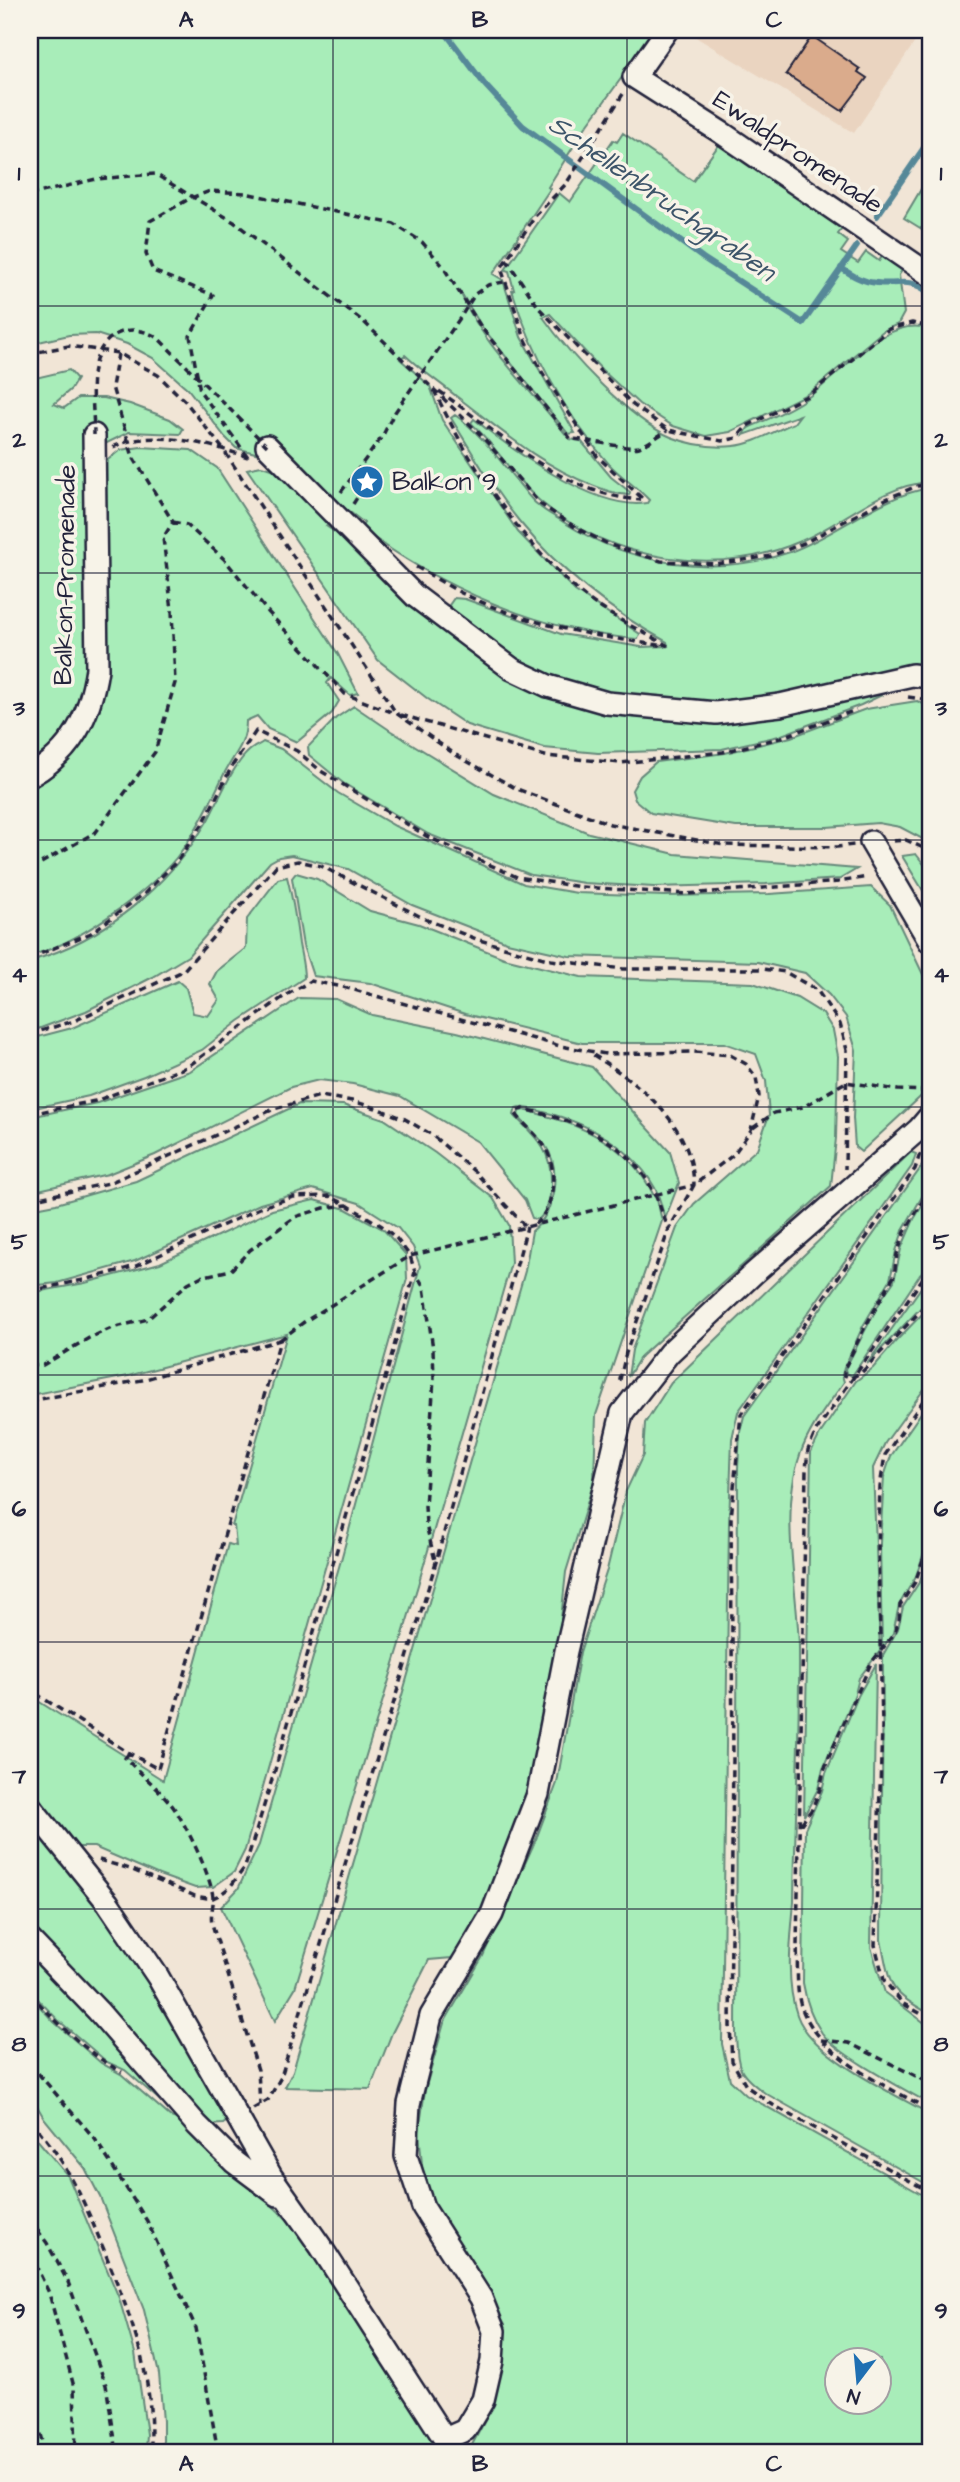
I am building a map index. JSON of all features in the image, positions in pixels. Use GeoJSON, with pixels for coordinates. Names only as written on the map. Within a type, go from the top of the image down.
{"type":"FeatureCollection","features":[{"type":"Feature","properties":{"kind":"street"},"geometry":{"type":"LineString","coordinates":[[634,77],[667,30]]}},
{"type":"Feature","properties":{"kind":"street","name":"Ewaldpromenade"},"geometry":{"type":"LineString","coordinates":[[634,77],[722,133],[930,275]]}},
{"type":"Feature","properties":{"kind":"street","name":"Balkon-Promenade"},"geometry":{"type":"LineString","coordinates":[[30,776],[46,767],[65,750],[80,728],[93,694],[97,669],[94,445]]}},
{"type":"Feature","properties":{"kind":"street"},"geometry":{"type":"LineString","coordinates":[[267,446],[415,596],[512,669],[548,686],[607,704],[716,713],[780,705],[912,675],[930,677]]}},
{"type":"Feature","properties":{"kind":"street"},"geometry":{"type":"LineString","coordinates":[[871,842],[930,942]]}},
{"type":"Feature","properties":{"kind":"street"},"geometry":{"type":"LineString","coordinates":[[30,1806],[108,1903],[158,1977],[271,2176],[294,2207],[449,2446],[465,2430],[483,2400],[492,2361],[494,2331],[481,2298],[423,2207],[406,2156],[409,2104],[431,2016],[492,1914],[538,1794],[566,1651],[621,1413],[669,1353],[753,1274],[925,1123]]}},
{"type":"Feature","properties":{"kind":"street"},"geometry":{"type":"LineString","coordinates":[[30,1940],[99,2011],[197,2125],[234,2162],[294,2207]]}},
{"type":"Feature","properties":{"kind":"path"},"geometry":{"type":"LineString","coordinates":[[432,385],[530,458],[563,476],[617,499],[644,500],[604,464],[585,439],[536,360],[524,336],[501,268],[536,215],[566,184],[634,77]]}},
{"type":"Feature","properties":{"kind":"path"},"geometry":{"type":"LineString","coordinates":[[30,195],[96,179],[155,174],[234,222],[365,323],[481,435],[540,504],[578,529],[610,545],[662,561],[716,564],[771,556],[804,543],[886,499],[917,486],[930,485]]}},
{"type":"Feature","properties":{"kind":"path"},"geometry":{"type":"LineString","coordinates":[[267,446],[158,338],[141,330],[120,332],[105,342],[98,351],[94,364],[94,445],[128,440],[181,439],[248,457],[200,391],[190,336],[213,295],[153,271],[146,254],[150,221],[191,198],[210,191],[245,193],[394,224],[422,242],[442,265],[492,342],[572,439],[627,448],[640,447],[668,430]]}},
{"type":"Feature","properties":{"kind":"path"},"geometry":{"type":"LineString","coordinates":[[506,259],[539,308],[633,405],[668,430],[722,441],[733,440],[747,426],[809,396],[889,329],[912,323],[930,327]]}},
{"type":"Feature","properties":{"kind":"path"},"geometry":{"type":"LineString","coordinates":[[327,506],[361,468],[474,294],[488,285],[505,282]]}},
{"type":"Feature","properties":{"kind":"path"},"geometry":{"type":"LineString","coordinates":[[30,358],[38,352],[69,346],[118,354],[158,375],[185,401],[223,449],[396,713],[456,755],[517,789],[610,824],[724,845],[837,847],[906,840],[930,852]]}},
{"type":"Feature","properties":{"kind":"path"},"geometry":{"type":"LineString","coordinates":[[118,354],[112,387],[133,457],[173,522],[187,525],[224,559],[277,622],[345,694],[396,713],[545,756],[621,763],[723,752],[780,738],[867,706]]}},
{"type":"Feature","properties":{"kind":"path"},"geometry":{"type":"LineString","coordinates":[[407,562],[467,596],[561,630],[668,646],[618,618],[579,591],[526,538],[455,434],[432,385]]}},
{"type":"Feature","properties":{"kind":"path"},"geometry":{"type":"LineString","coordinates":[[347,514],[367,482]]}},
{"type":"Feature","properties":{"kind":"path"},"geometry":{"type":"LineString","coordinates":[[30,867],[96,832],[155,752],[174,683],[172,610],[163,538],[173,522]]}},
{"type":"Feature","properties":{"kind":"path"},"geometry":{"type":"LineString","coordinates":[[899,699],[910,697],[930,700]]}},
{"type":"Feature","properties":{"kind":"path"},"geometry":{"type":"LineString","coordinates":[[30,958],[91,933],[145,893],[177,861],[204,822],[232,766],[256,731],[296,751],[321,772],[428,837],[517,877],[581,887],[687,894],[839,882],[891,873]]}},
{"type":"Feature","properties":{"kind":"path"},"geometry":{"type":"LineString","coordinates":[[30,1034],[74,1021],[183,971],[276,866],[298,861],[321,866],[427,920],[480,940],[551,960],[623,968],[738,968],[785,972],[817,990],[840,1024],[847,1050],[845,1192]]}},
{"type":"Feature","properties":{"kind":"path"},"geometry":{"type":"LineString","coordinates":[[30,1114],[95,1101],[187,1067],[286,995],[311,981],[587,1051],[606,1054],[694,1052],[730,1055],[746,1063],[756,1077],[758,1096],[751,1130]]}},
{"type":"Feature","properties":{"kind":"path"},"geometry":{"type":"LineString","coordinates":[[587,1051],[639,1086],[679,1131],[690,1154],[694,1185],[669,1229],[626,1353],[617,1391],[621,1413]]}},
{"type":"Feature","properties":{"kind":"path"},"geometry":{"type":"LineString","coordinates":[[30,1401],[142,1380],[280,1340],[410,1256],[694,1185],[733,1155],[751,1130],[774,1112],[803,1107],[846,1082],[898,1090],[930,1091]]}},
{"type":"Feature","properties":{"kind":"path"},"geometry":{"type":"LineString","coordinates":[[30,1200],[109,1183],[274,1109],[320,1096],[376,1108],[405,1119],[432,1135],[458,1155],[520,1223],[527,1227]]}},
{"type":"Feature","properties":{"kind":"path"},"geometry":{"type":"LineString","coordinates":[[527,1227],[537,1223],[544,1214],[553,1182],[545,1147],[516,1114],[517,1110],[534,1111],[581,1125],[622,1150],[638,1166],[656,1195],[669,1229]]}},
{"type":"Feature","properties":{"kind":"path"},"geometry":{"type":"LineString","coordinates":[[925,1123],[922,1150],[915,1169],[741,1414],[731,1519],[733,1758],[730,2026],[732,2061],[746,2086],[773,2105],[930,2192]]}},
{"type":"Feature","properties":{"kind":"path"},"geometry":{"type":"LineString","coordinates":[[851,1378],[844,1375],[844,1369],[894,1276],[897,1254],[905,1232],[930,1188]]}},
{"type":"Feature","properties":{"kind":"path"},"geometry":{"type":"LineString","coordinates":[[30,1292],[136,1266],[262,1207],[293,1197],[329,1196],[382,1226],[410,1256],[424,1287],[433,1349],[433,1401],[425,1506],[426,1525],[436,1562]]}},
{"type":"Feature","properties":{"kind":"path"},"geometry":{"type":"LineString","coordinates":[[30,1367],[43,1365],[112,1328],[148,1319],[188,1283],[200,1277],[231,1270],[250,1250],[295,1217],[324,1208],[347,1205]]}},
{"type":"Feature","properties":{"kind":"path"},"geometry":{"type":"LineString","coordinates":[[281,2077],[436,1562],[527,1227]]}},
{"type":"Feature","properties":{"kind":"path"},"geometry":{"type":"LineString","coordinates":[[930,1268],[851,1378],[816,1431],[808,1450],[797,1946],[801,2005],[821,2040],[865,2074],[930,2110]]}},
{"type":"Feature","properties":{"kind":"path"},"geometry":{"type":"LineString","coordinates":[[66,1851],[130,1869],[195,1896],[214,1898],[230,1887],[245,1867],[275,1770],[415,1272]]}},
{"type":"Feature","properties":{"kind":"path"},"geometry":{"type":"LineString","coordinates":[[851,1378],[862,1372],[930,1301]]}},
{"type":"Feature","properties":{"kind":"path"},"geometry":{"type":"LineString","coordinates":[[30,1690],[158,1769],[280,1340]]}},
{"type":"Feature","properties":{"kind":"path"},"geometry":{"type":"LineString","coordinates":[[930,1391],[885,1455],[880,1487],[878,1549],[882,1727],[875,1945],[884,1980],[902,2003],[930,2019]]}},
{"type":"Feature","properties":{"kind":"path"},"geometry":{"type":"LineString","coordinates":[[800,1825],[820,1789],[829,1759],[871,1663],[894,1634],[901,1605],[915,1581],[930,1541]]}},
{"type":"Feature","properties":{"kind":"path"},"geometry":{"type":"LineString","coordinates":[[129,1753],[125,1758],[172,1805],[196,1848],[214,1898],[210,1911],[212,1924],[258,2070],[260,2105]]}},
{"type":"Feature","properties":{"kind":"path"},"geometry":{"type":"LineString","coordinates":[[30,1994],[57,2022],[102,2061],[129,2078]]}},
{"type":"Feature","properties":{"kind":"path"},"geometry":{"type":"LineString","coordinates":[[821,2040],[849,2043],[930,2083]]}},
{"type":"Feature","properties":{"kind":"path"},"geometry":{"type":"LineString","coordinates":[[30,2064],[95,2139],[147,2221],[196,2328],[218,2452]]}},
{"type":"Feature","properties":{"kind":"path"},"geometry":{"type":"LineString","coordinates":[[30,2120],[51,2144],[80,2191],[124,2299],[140,2353],[150,2407],[151,2452]]}},
{"type":"Feature","properties":{"kind":"path"},"geometry":{"type":"LineString","coordinates":[[30,2220],[47,2243],[68,2282],[106,2385],[117,2452]]}},
{"type":"Feature","properties":{"kind":"path"},"geometry":{"type":"LineString","coordinates":[[30,2253],[48,2293],[74,2387],[76,2452]]}},
{"type":"Feature","properties":{"kind":"path"},"geometry":{"type":"LineString","coordinates":[[30,2399],[45,2452]]}},
{"type":"Feature","properties":{"kind":"shaded area"},"geometry":{"type":"Polygon","coordinates":[[[684,30],[923,30],[854,133],[684,30]]]}},
{"type":"Feature","properties":{"kind":"green space"},"geometry":{"type":"Polygon","coordinates":[[[30,30],[653,30],[644,47],[585,128],[548,187],[550,189],[493,274],[503,280],[521,337],[575,433],[568,434],[482,327],[460,291],[479,327],[506,364],[570,439],[581,441],[611,477],[630,492],[629,495],[615,493],[573,477],[538,457],[405,355],[400,359],[430,386],[442,420],[518,532],[575,591],[640,634],[638,639],[601,635],[528,616],[492,603],[423,569],[361,528],[364,523],[333,499],[263,455],[236,448],[188,389],[153,358],[127,344],[96,334],[69,335],[30,344],[30,30]]]}},
{"type":"Feature","properties":{"kind":"green space"},"geometry":{"type":"Polygon","coordinates":[[[623,133],[693,181],[723,139],[846,224],[838,234],[848,242],[841,252],[858,263],[866,252],[879,261],[887,249],[907,263],[899,275],[904,313],[898,324],[883,331],[809,393],[730,432],[706,436],[673,426],[639,404],[602,370],[550,314],[543,317],[568,349],[619,401],[655,428],[686,442],[726,447],[749,443],[794,423],[800,415],[744,435],[748,428],[807,398],[881,338],[913,326],[930,329],[930,482],[895,490],[879,497],[801,541],[734,559],[700,560],[666,558],[632,550],[600,538],[569,522],[541,502],[523,484],[471,423],[474,419],[532,462],[580,489],[627,503],[647,503],[649,500],[609,464],[564,404],[529,337],[512,290],[509,271],[505,270],[559,193],[570,202],[613,140],[617,142],[623,133]]]}},
{"type":"Feature","properties":{"kind":"green space"},"geometry":{"type":"Polygon","coordinates":[[[930,174],[930,234],[904,218],[930,174]]]}},
{"type":"Feature","properties":{"kind":"green space"},"geometry":{"type":"Polygon","coordinates":[[[69,370],[77,379],[71,389],[54,404],[64,408],[78,398],[104,398],[130,404],[170,419],[183,429],[180,434],[129,432],[105,444],[100,443],[92,672],[71,734],[30,769],[30,381],[69,370]]]}},
{"type":"Feature","properties":{"kind":"green space"},"geometry":{"type":"Polygon","coordinates":[[[455,415],[482,439],[541,508],[617,549],[674,563],[732,564],[762,560],[790,552],[893,499],[930,488],[930,668],[896,667],[847,683],[718,706],[603,696],[531,672],[445,611],[454,598],[465,599],[561,634],[641,647],[668,646],[667,642],[587,589],[551,557],[509,509],[451,418],[455,415]]]}},
{"type":"Feature","properties":{"kind":"green space"},"geometry":{"type":"Polygon","coordinates":[[[141,447],[191,450],[217,468],[338,654],[358,693],[350,695],[331,678],[327,683],[339,701],[332,713],[297,742],[268,729],[257,716],[246,721],[242,743],[202,818],[176,858],[147,887],[108,917],[67,942],[30,955],[30,786],[40,782],[73,755],[90,726],[104,463],[120,450],[141,447]]]}},
{"type":"Feature","properties":{"kind":"green space"},"geometry":{"type":"Polygon","coordinates":[[[261,466],[280,471],[332,517],[326,526],[345,539],[474,650],[665,716],[888,685],[882,695],[861,705],[779,736],[722,749],[598,753],[544,748],[467,725],[378,660],[247,469],[261,466]]]}},
{"type":"Feature","properties":{"kind":"green space"},"geometry":{"type":"Polygon","coordinates":[[[917,701],[930,707],[930,847],[921,838],[900,827],[878,823],[827,827],[736,827],[651,813],[635,800],[632,790],[640,776],[656,762],[725,753],[791,737],[866,709],[917,701]]]}},
{"type":"Feature","properties":{"kind":"green space"},"geometry":{"type":"Polygon","coordinates":[[[354,706],[494,794],[589,833],[675,854],[857,869],[840,879],[654,887],[584,883],[531,875],[428,834],[343,783],[309,755],[308,747],[336,718],[354,706]]]}},
{"type":"Feature","properties":{"kind":"green space"},"geometry":{"type":"Polygon","coordinates":[[[263,742],[281,749],[338,793],[395,826],[524,884],[577,893],[665,896],[769,894],[871,887],[890,905],[930,989],[930,1088],[861,1152],[855,1147],[853,1118],[856,1050],[846,1017],[829,995],[805,973],[758,962],[569,956],[507,942],[412,905],[348,869],[292,855],[270,862],[188,956],[86,1011],[30,1032],[30,961],[58,952],[109,925],[154,888],[192,844],[243,757],[263,742]]]}},
{"type":"Feature","properties":{"kind":"green space"},"geometry":{"type":"Polygon","coordinates":[[[916,854],[930,872],[930,902],[902,856],[916,854]]]}},
{"type":"Feature","properties":{"kind":"green space"},"geometry":{"type":"Polygon","coordinates":[[[296,873],[317,879],[370,911],[419,924],[504,958],[581,977],[753,983],[797,998],[823,1014],[833,1030],[838,1056],[836,1138],[831,1186],[641,1356],[628,1377],[632,1350],[677,1228],[694,1204],[757,1149],[769,1115],[766,1081],[756,1054],[724,1043],[582,1043],[465,1014],[370,983],[313,976],[303,946],[292,878],[296,873]]]}},
{"type":"Feature","properties":{"kind":"green space"},"geometry":{"type":"Polygon","coordinates":[[[287,877],[304,978],[239,1021],[202,1050],[144,1076],[89,1096],[30,1109],[30,1039],[72,1028],[178,981],[186,988],[193,1013],[208,1016],[219,1000],[210,984],[217,971],[246,948],[247,919],[278,879],[287,877]]]}},
{"type":"Feature","properties":{"kind":"green space"},"geometry":{"type":"Polygon","coordinates":[[[299,998],[336,999],[372,1015],[457,1032],[592,1067],[670,1152],[679,1183],[665,1219],[657,1192],[644,1171],[614,1143],[578,1123],[539,1111],[516,1108],[514,1115],[533,1135],[547,1156],[551,1175],[548,1205],[538,1220],[532,1218],[525,1200],[478,1142],[400,1096],[353,1084],[319,1080],[291,1087],[155,1155],[108,1174],[30,1192],[30,1117],[97,1103],[190,1071],[299,998]]]}},
{"type":"Feature","properties":{"kind":"green space"},"geometry":{"type":"Polygon","coordinates":[[[299,1104],[343,1105],[384,1119],[435,1153],[493,1198],[509,1225],[511,1263],[418,1585],[295,1988],[275,2021],[221,1907],[238,1889],[259,1845],[341,1560],[420,1266],[413,1247],[398,1228],[359,1203],[313,1189],[260,1204],[135,1261],[57,1283],[30,1286],[30,1209],[136,1181],[299,1104]]]}},
{"type":"Feature","properties":{"kind":"green space"},"geometry":{"type":"Polygon","coordinates":[[[519,1111],[564,1121],[616,1149],[631,1162],[654,1196],[656,1195],[662,1221],[596,1415],[594,1481],[566,1572],[558,1648],[529,1790],[485,1905],[452,1958],[429,1960],[392,2033],[370,2089],[285,2087],[293,2071],[525,1271],[532,1231],[546,1213],[554,1190],[550,1155],[542,1141],[518,1116],[519,1111]]]}},
{"type":"Feature","properties":{"kind":"green space"},"geometry":{"type":"Polygon","coordinates":[[[911,1152],[916,1154],[912,1166],[738,1412],[732,1439],[722,2044],[730,2080],[746,2095],[930,2199],[930,2452],[476,2452],[472,2445],[490,2411],[502,2366],[505,2324],[430,2205],[423,2176],[419,2131],[425,2090],[444,2023],[483,1956],[536,1839],[557,1783],[580,1652],[607,1570],[626,1491],[643,1455],[645,1423],[671,1383],[911,1152]]]}},
{"type":"Feature","properties":{"kind":"green space"},"geometry":{"type":"Polygon","coordinates":[[[930,1155],[930,1183],[904,1228],[890,1280],[863,1326],[844,1368],[844,1382],[808,1435],[794,1477],[790,1525],[799,1678],[794,1902],[790,1959],[793,2002],[805,2030],[819,2045],[855,2072],[930,2114],[930,2186],[756,2086],[741,2069],[736,2035],[740,1432],[744,1416],[930,1155]]]}},
{"type":"Feature","properties":{"kind":"green space"},"geometry":{"type":"Polygon","coordinates":[[[930,1193],[930,1260],[852,1376],[846,1373],[845,1369],[882,1298],[894,1281],[901,1249],[914,1219],[930,1193]]]}},
{"type":"Feature","properties":{"kind":"green space"},"geometry":{"type":"Polygon","coordinates":[[[314,1200],[346,1209],[383,1229],[406,1255],[407,1279],[245,1850],[234,1872],[213,1887],[195,1888],[94,1847],[75,1847],[30,1797],[30,1696],[163,1780],[228,1544],[236,1546],[232,1526],[287,1334],[128,1376],[30,1395],[30,1293],[85,1283],[160,1263],[272,1210],[314,1200]]]}},
{"type":"Feature","properties":{"kind":"green space"},"geometry":{"type":"Polygon","coordinates":[[[930,1275],[930,1298],[867,1364],[930,1275]]]}},
{"type":"Feature","properties":{"kind":"green space"},"geometry":{"type":"Polygon","coordinates":[[[930,1306],[930,1381],[885,1443],[873,1468],[880,1651],[859,1678],[855,1694],[823,1768],[818,1789],[804,1816],[811,1452],[856,1381],[873,1368],[930,1306]]]}},
{"type":"Feature","properties":{"kind":"green space"},"geometry":{"type":"Polygon","coordinates":[[[930,1400],[930,1535],[916,1576],[899,1605],[893,1633],[882,1649],[880,1543],[884,1477],[891,1456],[930,1400]]]}},
{"type":"Feature","properties":{"kind":"green space"},"geometry":{"type":"Polygon","coordinates":[[[930,1547],[930,2014],[898,1993],[893,1986],[881,1940],[883,1655],[898,1629],[903,1607],[920,1581],[930,1547]]]}},
{"type":"Feature","properties":{"kind":"green space"},"geometry":{"type":"Polygon","coordinates":[[[876,1664],[871,1947],[885,1993],[930,2027],[930,2104],[872,2071],[830,2042],[812,2015],[803,1983],[805,1829],[858,1696],[876,1664]]]}},
{"type":"Feature","properties":{"kind":"green space"},"geometry":{"type":"Polygon","coordinates":[[[30,1814],[112,1923],[161,2000],[230,2119],[223,2124],[209,2125],[30,1931],[30,1814]]]}},
{"type":"Feature","properties":{"kind":"green space"},"geometry":{"type":"Polygon","coordinates":[[[30,1949],[179,2117],[125,2070],[107,2062],[58,2020],[30,1991],[30,1949]]]}},
{"type":"Feature","properties":{"kind":"green space"},"geometry":{"type":"Polygon","coordinates":[[[30,1996],[54,2022],[101,2063],[121,2074],[171,2117],[182,2121],[292,2224],[399,2390],[443,2452],[163,2452],[159,2374],[144,2310],[100,2197],[85,2168],[44,2118],[30,2094],[30,1996]]]}},
{"type":"Feature","properties":{"kind":"green space"},"geometry":{"type":"Polygon","coordinates":[[[30,2131],[68,2176],[119,2298],[135,2353],[147,2434],[146,2452],[30,2452],[30,2131]]]}},
{"type":"Feature","properties":{"kind":"building"},"geometry":{"type":"Polygon","coordinates":[[[812,36],[860,69],[858,72],[867,78],[842,111],[786,74],[812,36]]]}},
{"type":"Feature","properties":{"kind":"waterway","name":"Schellenbruchgraben"},"geometry":{"type":"LineString","coordinates":[[441,30],[485,85],[523,126],[703,258],[803,323],[857,246]]}},
{"type":"Feature","properties":{"kind":"waterway","name":"Schellenbruchgraben"},"geometry":{"type":"LineString","coordinates":[[877,216],[930,139]]}},
{"type":"Feature","properties":{"kind":"waterway"},"geometry":{"type":"LineString","coordinates":[[841,268],[867,281],[885,284],[909,283],[930,293]]}},
{"type":"Feature","properties":{"kind":"place","name":"Balkon 9"},"geometry":{"type":"Point","coordinates":[367,482]}}]}
